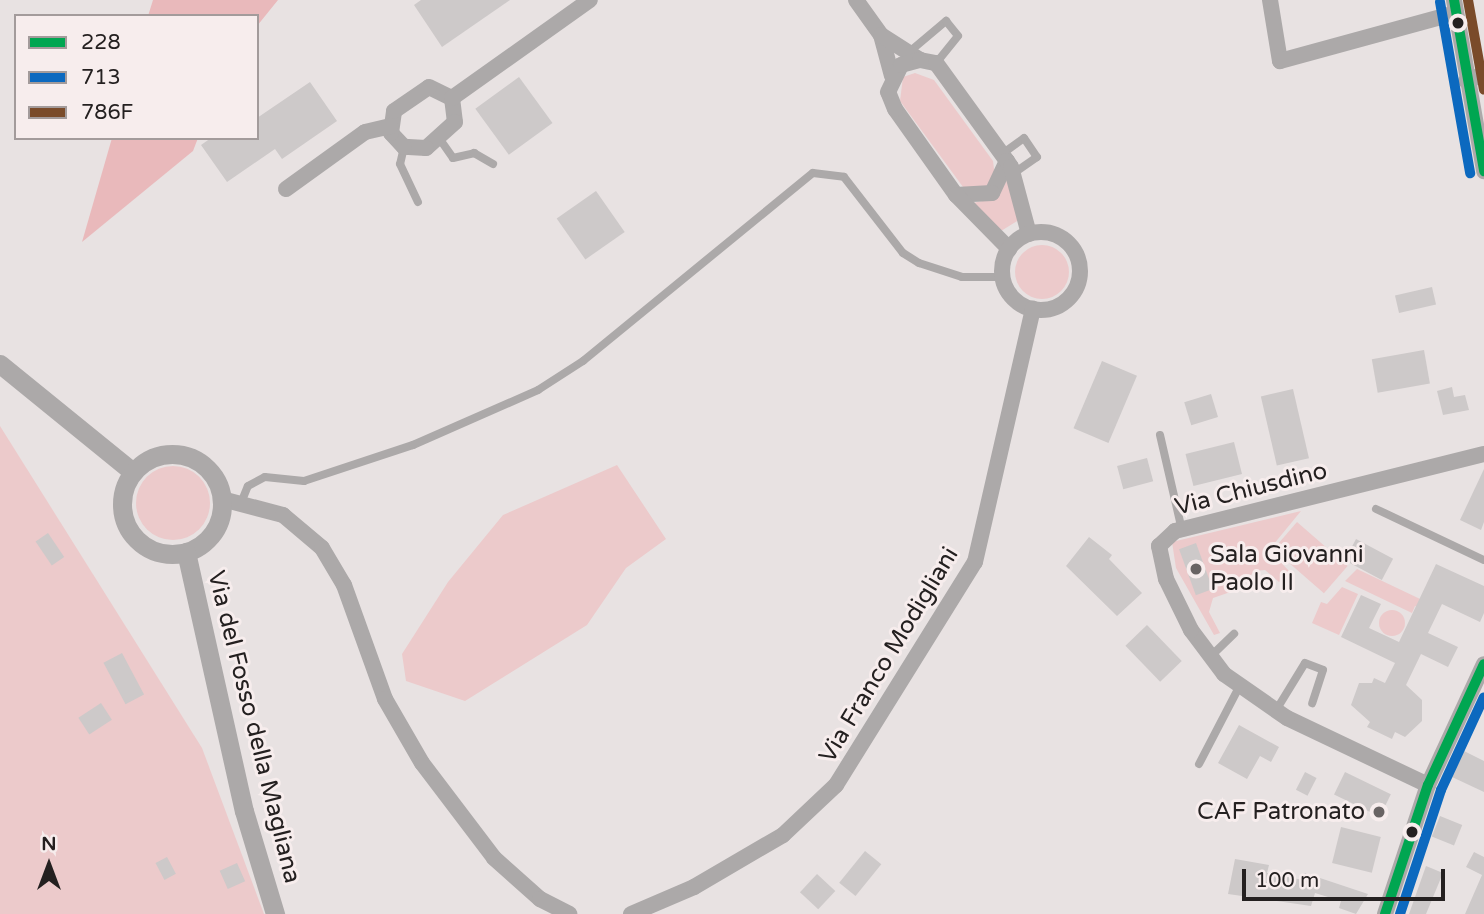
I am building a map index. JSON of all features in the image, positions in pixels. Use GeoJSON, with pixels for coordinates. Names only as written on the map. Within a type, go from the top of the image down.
{"type":"FeatureCollection","features":[{"type":"Feature","properties":{"kind":"street"},"geometry":{"type":"LineString","coordinates":[[452,98],[590,0]]}},
{"type":"Feature","properties":{"kind":"street"},"geometry":{"type":"LineString","coordinates":[[856,0],[881,35],[892,76]]}},
{"type":"Feature","properties":{"kind":"street"},"geometry":{"type":"LineString","coordinates":[[1269,0],[1280,61],[1455,7],[1484,171]]}},
{"type":"Feature","properties":{"kind":"street"},"geometry":{"type":"LineString","coordinates":[[881,35],[921,59],[1008,163],[1029,234]]}},
{"type":"Feature","properties":{"kind":"street"},"geometry":{"type":"LineString","coordinates":[[921,59],[901,65],[892,76],[888,92],[895,109],[956,195],[1009,249]]}},
{"type":"Feature","properties":{"kind":"street"},"geometry":{"type":"LineString","coordinates":[[1466,81],[1484,74]]}},
{"type":"Feature","properties":{"kind":"street"},"geometry":{"type":"LineString","coordinates":[[437,88],[452,98],[455,122],[439,138],[420,150],[404,147],[390,126],[399,105],[422,89],[437,88]]}},
{"type":"Feature","properties":{"kind":"street"},"geometry":{"type":"LineString","coordinates":[[286,189],[365,132],[390,126]]}},
{"type":"Feature","properties":{"kind":"street"},"geometry":{"type":"LineString","coordinates":[[956,195],[992,193],[1008,163]]}},
{"type":"Feature","properties":{"kind":"street"},"geometry":{"type":"LineString","coordinates":[[1029,234],[1055,234],[1066,241],[1074,251],[1080,276],[1076,288],[1058,306],[1032,309],[1011,296],[1002,277],[1009,249],[1029,234]]}},
{"type":"Feature","properties":{"kind":"street","name":"Via Franco Modigliani"},"geometry":{"type":"LineString","coordinates":[[631,914],[694,887],[783,835],[815,811],[836,785],[975,562],[1032,309]]}},
{"type":"Feature","properties":{"kind":"street"},"geometry":{"type":"LineString","coordinates":[[0,364],[133,472],[164,454],[196,459],[209,470],[231,501],[293,521],[322,548],[341,578],[385,699],[422,764],[494,858],[540,899],[569,914]]}},
{"type":"Feature","properties":{"kind":"street","name":"Via Chiusdino"},"geometry":{"type":"LineString","coordinates":[[1428,785],[1275,712],[1239,687],[1209,658],[1173,596],[1159,556],[1165,537],[1182,530],[1484,454]]}},
{"type":"Feature","properties":{"kind":"street","name":"Via del Fosso della Magliana"},"geometry":{"type":"LineString","coordinates":[[133,472],[122,503],[131,532],[155,551],[186,552],[215,531],[231,501]]}},
{"type":"Feature","properties":{"kind":"street","name":"Via del Fosso della Magliana"},"geometry":{"type":"LineString","coordinates":[[186,552],[244,811],[275,914]]}},
{"type":"Feature","properties":{"kind":"street"},"geometry":{"type":"LineString","coordinates":[[1385,914],[1428,785],[1484,664]]}},
{"type":"Feature","properties":{"kind":"lane"},"geometry":{"type":"LineString","coordinates":[[946,21],[958,36],[921,59],[946,21]]}},
{"type":"Feature","properties":{"kind":"lane"},"geometry":{"type":"LineString","coordinates":[[439,138],[453,158],[474,153],[493,164]]}},
{"type":"Feature","properties":{"kind":"lane"},"geometry":{"type":"LineString","coordinates":[[404,147],[400,164],[418,201]]}},
{"type":"Feature","properties":{"kind":"lane"},"geometry":{"type":"LineString","coordinates":[[231,501],[248,486],[265,477],[304,481],[412,446],[538,390],[596,350],[813,173],[844,177],[902,253],[919,263],[962,277],[1002,277]]}},
{"type":"Feature","properties":{"kind":"lane"},"geometry":{"type":"LineString","coordinates":[[1160,435],[1182,530]]}},
{"type":"Feature","properties":{"kind":"lane"},"geometry":{"type":"LineString","coordinates":[[1376,509],[1484,560]]}},
{"type":"Feature","properties":{"kind":"lane"},"geometry":{"type":"LineString","coordinates":[[1209,658],[1234,634]]}},
{"type":"Feature","properties":{"kind":"lane"},"geometry":{"type":"LineString","coordinates":[[1275,712],[1305,663],[1323,670],[1312,704]]}},
{"type":"Feature","properties":{"kind":"lane"},"geometry":{"type":"LineString","coordinates":[[1199,764],[1239,687]]}},
{"type":"Feature","properties":{"kind":"shaded area"},"geometry":{"type":"Polygon","coordinates":[[[153,0],[278,0],[259,24],[259,14],[149,14],[153,0]]]}},
{"type":"Feature","properties":{"kind":"shaded area"},"geometry":{"type":"Polygon","coordinates":[[[915,73],[934,80],[993,161],[995,177],[986,188],[963,187],[900,101],[903,77],[915,73]]]}},
{"type":"Feature","properties":{"kind":"shaded area"},"geometry":{"type":"Polygon","coordinates":[[[111,140],[197,140],[193,151],[82,242],[111,140]]]}},
{"type":"Feature","properties":{"kind":"shaded area"},"geometry":{"type":"Polygon","coordinates":[[[1010,175],[1022,218],[1001,231],[968,204],[997,198],[1010,175]]]}},
{"type":"Feature","properties":{"kind":"shaded area"},"geometry":{"type":"Polygon","coordinates":[[[1047,245],[1057,249],[1065,257],[1069,272],[1065,287],[1057,295],[1037,299],[1027,295],[1019,287],[1015,267],[1019,257],[1027,249],[1047,245]]]}},
{"type":"Feature","properties":{"kind":"shaded area"},"geometry":{"type":"Polygon","coordinates":[[[0,426],[202,748],[264,914],[0,914],[0,426]]]}},
{"type":"Feature","properties":{"kind":"shaded area"},"geometry":{"type":"Polygon","coordinates":[[[617,465],[666,539],[626,568],[587,625],[465,701],[406,681],[402,654],[448,582],[503,515],[617,465]]]}},
{"type":"Feature","properties":{"kind":"shaded area"},"geometry":{"type":"Polygon","coordinates":[[[173,466],[187,469],[199,477],[207,489],[210,503],[207,517],[199,529],[187,537],[173,540],[159,537],[147,529],[139,517],[136,503],[139,489],[147,477],[159,469],[173,466]]]}},
{"type":"Feature","properties":{"kind":"shaded area"},"geometry":{"type":"Polygon","coordinates":[[[1301,511],[1269,550],[1290,572],[1279,582],[1265,570],[1254,571],[1242,588],[1213,598],[1209,612],[1220,633],[1214,635],[1176,568],[1172,542],[1301,511]]]}},
{"type":"Feature","properties":{"kind":"shaded area"},"geometry":{"type":"Polygon","coordinates":[[[1297,522],[1348,566],[1324,593],[1273,549],[1297,522]]]}},
{"type":"Feature","properties":{"kind":"shaded area"},"geometry":{"type":"Polygon","coordinates":[[[1357,569],[1437,607],[1434,615],[1415,606],[1412,613],[1345,581],[1357,569]]]}},
{"type":"Feature","properties":{"kind":"shaded area"},"geometry":{"type":"Polygon","coordinates":[[[1342,587],[1358,594],[1339,635],[1312,623],[1321,602],[1327,604],[1342,587]]]}},
{"type":"Feature","properties":{"kind":"shaded area"},"geometry":{"type":"Polygon","coordinates":[[[1392,610],[1401,614],[1405,623],[1401,632],[1392,636],[1383,632],[1379,623],[1383,614],[1392,610]]]}},
{"type":"Feature","properties":{"kind":"building"},"geometry":{"type":"Polygon","coordinates":[[[421,0],[510,0],[442,47],[414,5],[421,0]]]}},
{"type":"Feature","properties":{"kind":"building"},"geometry":{"type":"Polygon","coordinates":[[[519,77],[553,123],[509,155],[475,109],[519,77]]]}},
{"type":"Feature","properties":{"kind":"building"},"geometry":{"type":"Polygon","coordinates":[[[310,82],[337,121],[282,159],[275,149],[227,182],[201,145],[208,140],[259,140],[259,117],[310,82]]]}},
{"type":"Feature","properties":{"kind":"building"},"geometry":{"type":"Polygon","coordinates":[[[596,191],[625,232],[585,259],[557,219],[596,191]]]}},
{"type":"Feature","properties":{"kind":"building"},"geometry":{"type":"Polygon","coordinates":[[[1432,287],[1436,305],[1399,313],[1395,296],[1432,287]]]}},
{"type":"Feature","properties":{"kind":"building"},"geometry":{"type":"Polygon","coordinates":[[[1424,350],[1430,383],[1378,393],[1372,359],[1424,350]]]}},
{"type":"Feature","properties":{"kind":"building"},"geometry":{"type":"Polygon","coordinates":[[[1102,361],[1137,376],[1108,443],[1073,428],[1102,361]]]}},
{"type":"Feature","properties":{"kind":"building"},"geometry":{"type":"Polygon","coordinates":[[[1452,387],[1454,397],[1465,395],[1469,410],[1443,415],[1437,391],[1452,387]]]}},
{"type":"Feature","properties":{"kind":"building"},"geometry":{"type":"Polygon","coordinates":[[[1293,389],[1309,458],[1277,466],[1261,396],[1293,389]]]}},
{"type":"Feature","properties":{"kind":"building"},"geometry":{"type":"Polygon","coordinates":[[[1211,394],[1218,417],[1191,425],[1184,402],[1211,394]]]}},
{"type":"Feature","properties":{"kind":"building"},"geometry":{"type":"Polygon","coordinates":[[[1234,442],[1242,474],[1193,486],[1185,454],[1234,442]]]}},
{"type":"Feature","properties":{"kind":"building"},"geometry":{"type":"Polygon","coordinates":[[[1147,458],[1153,481],[1123,489],[1117,466],[1147,458]]]}},
{"type":"Feature","properties":{"kind":"building"},"geometry":{"type":"Polygon","coordinates":[[[1484,469],[1484,522],[1481,530],[1460,520],[1484,469]]]}},
{"type":"Feature","properties":{"kind":"building"},"geometry":{"type":"Polygon","coordinates":[[[48,533],[64,557],[52,565],[36,541],[48,533]]]}},
{"type":"Feature","properties":{"kind":"building"},"geometry":{"type":"Polygon","coordinates":[[[1089,537],[1112,555],[1109,559],[1142,593],[1117,616],[1066,566],[1089,537]]]}},
{"type":"Feature","properties":{"kind":"building"},"geometry":{"type":"Polygon","coordinates":[[[1356,539],[1393,559],[1382,580],[1345,560],[1356,539]]]}},
{"type":"Feature","properties":{"kind":"building","name":"Sala Giovanni Paolo II"},"geometry":{"type":"Polygon","coordinates":[[[1196,543],[1213,589],[1196,595],[1179,549],[1196,543]]]}},
{"type":"Feature","properties":{"kind":"building"},"geometry":{"type":"Polygon","coordinates":[[[1436,564],[1484,586],[1484,613],[1480,622],[1442,604],[1428,633],[1458,647],[1448,667],[1421,654],[1406,685],[1422,700],[1422,721],[1405,737],[1395,732],[1392,739],[1367,727],[1370,722],[1351,705],[1359,683],[1372,683],[1374,678],[1385,683],[1395,663],[1341,637],[1361,595],[1381,604],[1369,628],[1399,642],[1436,564]]]}},
{"type":"Feature","properties":{"kind":"building"},"geometry":{"type":"Polygon","coordinates":[[[1147,625],[1182,661],[1160,682],[1125,646],[1147,625]]]}},
{"type":"Feature","properties":{"kind":"building"},"geometry":{"type":"Polygon","coordinates":[[[122,653],[144,694],[126,704],[103,663],[122,653]]]}},
{"type":"Feature","properties":{"kind":"building"},"geometry":{"type":"Polygon","coordinates":[[[101,703],[112,720],[89,734],[78,718],[101,703]]]}},
{"type":"Feature","properties":{"kind":"building"},"geometry":{"type":"Polygon","coordinates":[[[1239,725],[1279,747],[1271,762],[1260,756],[1247,779],[1218,763],[1239,725]]]}},
{"type":"Feature","properties":{"kind":"building"},"geometry":{"type":"Polygon","coordinates":[[[1464,751],[1484,761],[1484,792],[1452,777],[1464,751]]]}},
{"type":"Feature","properties":{"kind":"building"},"geometry":{"type":"Polygon","coordinates":[[[1305,772],[1317,778],[1308,796],[1296,790],[1305,772]]]}},
{"type":"Feature","properties":{"kind":"building"},"geometry":{"type":"Polygon","coordinates":[[[1345,772],[1391,794],[1380,817],[1334,794],[1345,772]]]}},
{"type":"Feature","properties":{"kind":"building"},"geometry":{"type":"Polygon","coordinates":[[[1440,816],[1462,825],[1454,845],[1432,836],[1440,816]]]}},
{"type":"Feature","properties":{"kind":"building"},"geometry":{"type":"Polygon","coordinates":[[[1341,827],[1381,837],[1372,873],[1332,863],[1341,827]]]}},
{"type":"Feature","properties":{"kind":"building"},"geometry":{"type":"Polygon","coordinates":[[[865,851],[881,864],[856,896],[839,883],[865,851]]]}},
{"type":"Feature","properties":{"kind":"building"},"geometry":{"type":"Polygon","coordinates":[[[1474,852],[1484,857],[1484,914],[1465,914],[1482,875],[1466,867],[1474,852]]]}},
{"type":"Feature","properties":{"kind":"building"},"geometry":{"type":"Polygon","coordinates":[[[167,857],[176,874],[164,880],[156,863],[167,857]]]}},
{"type":"Feature","properties":{"kind":"building"},"geometry":{"type":"Polygon","coordinates":[[[1235,859],[1269,865],[1267,873],[1303,880],[1305,873],[1368,894],[1356,914],[1339,908],[1341,901],[1315,893],[1311,906],[1228,894],[1235,859]]]}},
{"type":"Feature","properties":{"kind":"building"},"geometry":{"type":"Polygon","coordinates":[[[237,863],[245,881],[228,889],[220,871],[237,863]]]}},
{"type":"Feature","properties":{"kind":"building"},"geometry":{"type":"Polygon","coordinates":[[[1426,866],[1443,873],[1426,914],[1409,914],[1426,866]]]}},
{"type":"Feature","properties":{"kind":"building"},"geometry":{"type":"Polygon","coordinates":[[[817,874],[835,891],[818,909],[800,892],[817,874]]]}},
{"type":"Feature","properties":{"kind":"transit line","name":"228"},"geometry":{"type":"LineString","coordinates":[[1454,0],[1484,171]]}},
{"type":"Feature","properties":{"kind":"transit line","name":"786F"},"geometry":{"type":"LineString","coordinates":[[1468,0],[1484,90]]}},
{"type":"Feature","properties":{"kind":"transit line","name":"713"},"geometry":{"type":"LineString","coordinates":[[1440,2],[1470,173]]}},
{"type":"Feature","properties":{"kind":"transit line","name":"228"},"geometry":{"type":"LineString","coordinates":[[1385,914],[1428,785],[1484,664]]}},
{"type":"Feature","properties":{"kind":"transit line","name":"713"},"geometry":{"type":"LineString","coordinates":[[1400,914],[1441,790],[1484,697]]}},
{"type":"Feature","properties":{"kind":"place","name":"Sala Giovanni Paolo II"},"geometry":{"type":"Point","coordinates":[1196,569]}},
{"type":"Feature","properties":{"kind":"place","name":"CAF Patronato"},"geometry":{"type":"Point","coordinates":[1379,812]}}]}
